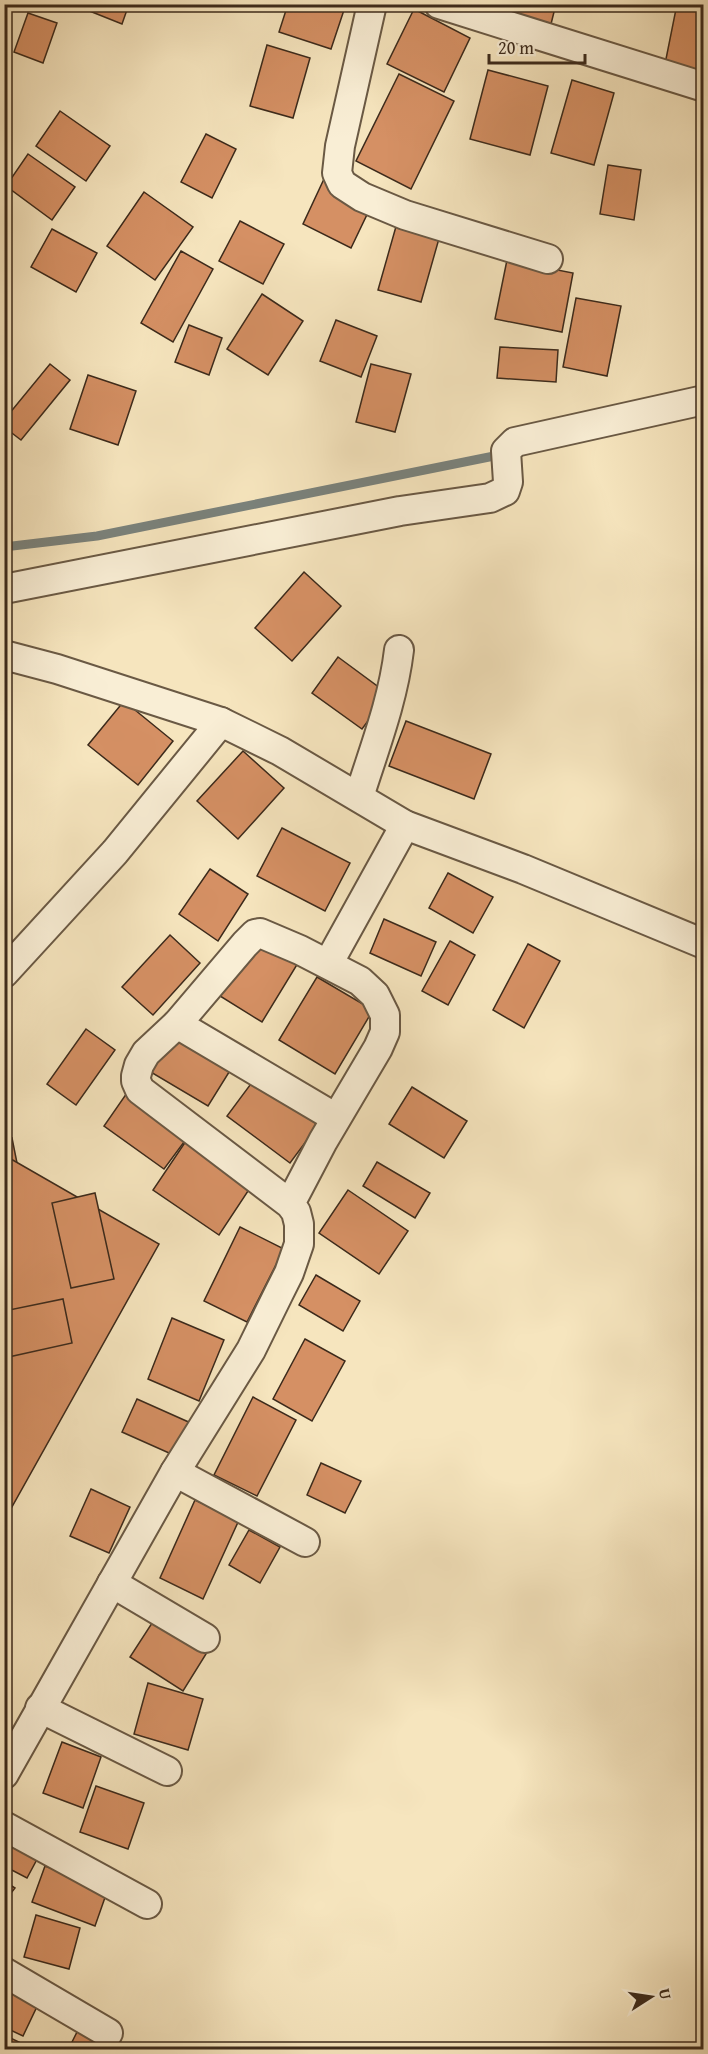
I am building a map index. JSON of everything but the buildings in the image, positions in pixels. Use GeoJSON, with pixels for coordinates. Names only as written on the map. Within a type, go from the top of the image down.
{"type":"FeatureCollection","features":[{"type":"Feature","properties":{"kind":"street"},"geometry":{"type":"LineString","coordinates":[[372,4],[340,146],[337,172],[342,184],[362,196],[405,214],[548,259]]}},
{"type":"Feature","properties":{"kind":"street"},"geometry":{"type":"LineString","coordinates":[[439,4],[704,87]]}},
{"type":"Feature","properties":{"kind":"street"},"geometry":{"type":"LineString","coordinates":[[4,589],[332,524],[452,502],[490,498],[505,491],[506,451],[515,442],[704,400]]}},
{"type":"Feature","properties":{"kind":"street"},"geometry":{"type":"LineString","coordinates":[[359,797],[386,713],[399,650]]}},
{"type":"Feature","properties":{"kind":"street"},"geometry":{"type":"LineString","coordinates":[[4,655],[57,669],[221,722],[280,751],[405,825],[523,869],[704,944]]}},
{"type":"Feature","properties":{"kind":"street"},"geometry":{"type":"LineString","coordinates":[[4,973],[115,852],[221,722]]}},
{"type":"Feature","properties":{"kind":"street"},"geometry":{"type":"LineString","coordinates":[[328,964],[405,825]]}},
{"type":"Feature","properties":{"kind":"street"},"geometry":{"type":"LineString","coordinates":[[4,1774],[175,1472],[251,1350],[289,1273],[299,1244],[299,1224],[296,1212],[290,1204],[140,1090],[137,1085],[136,1076],[139,1065],[146,1053],[177,1024],[255,934],[264,934],[279,940],[360,981],[375,995],[385,1016],[385,1032],[378,1048],[336,1118],[290,1204]]}},
{"type":"Feature","properties":{"kind":"street"},"geometry":{"type":"LineString","coordinates":[[177,1024],[336,1118]]}},
{"type":"Feature","properties":{"kind":"street"},"geometry":{"type":"LineString","coordinates":[[175,1472],[305,1542]]}},
{"type":"Feature","properties":{"kind":"street"},"geometry":{"type":"LineString","coordinates":[[112,1583],[205,1638]]}},
{"type":"Feature","properties":{"kind":"street"},"geometry":{"type":"LineString","coordinates":[[40,1708],[167,1771]]}},
{"type":"Feature","properties":{"kind":"street"},"geometry":{"type":"LineString","coordinates":[[4,1826],[147,1904]]}},
{"type":"Feature","properties":{"kind":"street"},"geometry":{"type":"LineString","coordinates":[[4,1972],[108,2033]]}},
{"type":"Feature","properties":{"kind":"waterway"},"geometry":{"type":"LineString","coordinates":[[4,547],[97,536],[504,454]]}}]}
